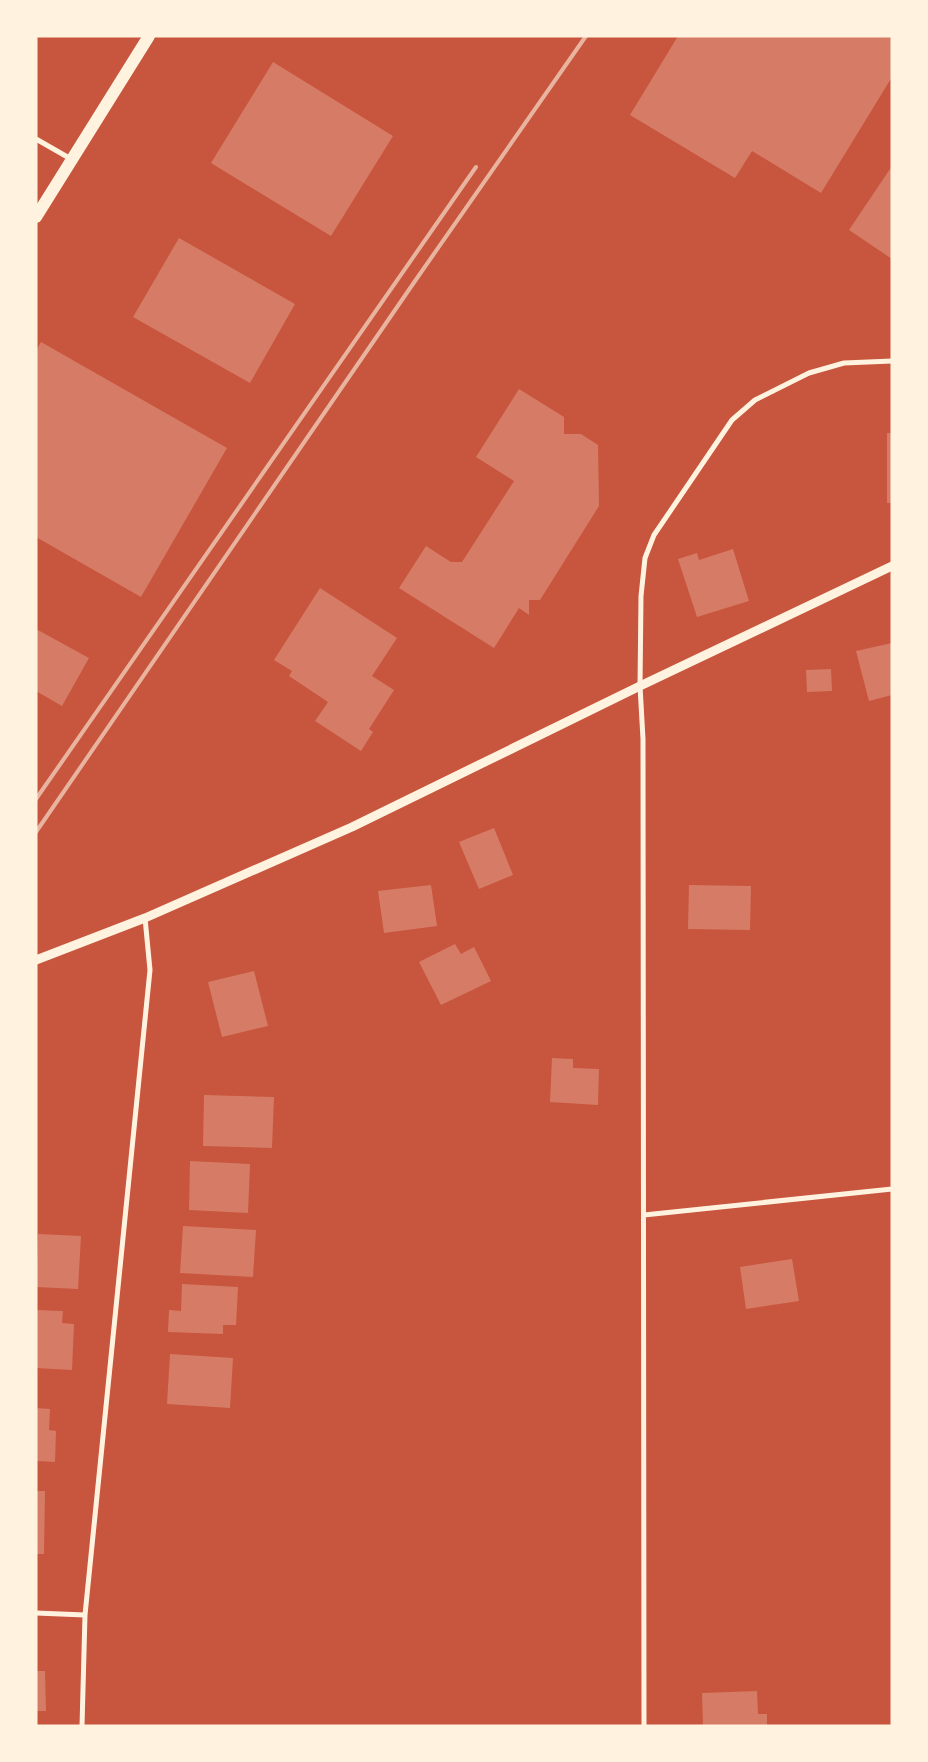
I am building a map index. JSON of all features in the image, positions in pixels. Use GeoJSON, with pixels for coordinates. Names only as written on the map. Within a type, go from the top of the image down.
{"type":"FeatureCollection","features":[{"type":"Feature","properties":{"kind":"main road"},"geometry":{"type":"LineString","coordinates":[[36,217],[149,36]]}},
{"type":"Feature","properties":{"kind":"street"},"geometry":{"type":"LineString","coordinates":[[36,138],[71,160]]}},
{"type":"Feature","properties":{"kind":"street"},"geometry":{"type":"LineString","coordinates":[[644,1726],[643,739],[640,686],[641,596],[645,558],[654,535],[732,420],[755,400],[810,373],[844,362],[892,361]]}},
{"type":"Feature","properties":{"kind":"street"},"geometry":{"type":"LineString","coordinates":[[36,960],[145,918],[352,827],[640,686],[892,566]]}},
{"type":"Feature","properties":{"kind":"street"},"geometry":{"type":"LineString","coordinates":[[82,1726],[85,1615],[150,970],[145,918]]}},
{"type":"Feature","properties":{"kind":"street"},"geometry":{"type":"LineString","coordinates":[[644,1215],[892,1189]]}},
{"type":"Feature","properties":{"kind":"street"},"geometry":{"type":"LineString","coordinates":[[36,1613],[85,1615]]}},
{"type":"Feature","properties":{"kind":"building"},"geometry":{"type":"Polygon","coordinates":[[[678,36],[892,36],[892,77],[821,193],[752,151],[735,178],[630,115],[678,36]]]}},
{"type":"Feature","properties":{"kind":"building"},"geometry":{"type":"Polygon","coordinates":[[[273,62],[393,136],[331,236],[211,163],[273,62]]]}},
{"type":"Feature","properties":{"kind":"building"},"geometry":{"type":"Polygon","coordinates":[[[892,166],[892,259],[849,230],[892,166]]]}},
{"type":"Feature","properties":{"kind":"building"},"geometry":{"type":"Polygon","coordinates":[[[179,238],[295,304],[250,383],[133,317],[179,238]]]}},
{"type":"Feature","properties":{"kind":"building"},"geometry":{"type":"Polygon","coordinates":[[[41,342],[227,448],[141,597],[36,537],[36,351],[41,342]]]}},
{"type":"Feature","properties":{"kind":"building"},"geometry":{"type":"Polygon","coordinates":[[[519,389],[564,417],[564,434],[581,434],[598,445],[599,506],[540,600],[529,600],[529,615],[519,608],[494,648],[399,588],[426,546],[451,562],[462,562],[514,481],[476,457],[519,389]]]}},
{"type":"Feature","properties":{"kind":"building"},"geometry":{"type":"Polygon","coordinates":[[[887,433],[892,433],[892,503],[887,503],[887,433]]]}},
{"type":"Feature","properties":{"kind":"building"},"geometry":{"type":"Polygon","coordinates":[[[733,549],[749,601],[697,617],[678,559],[697,553],[699,560],[733,549]]]}},
{"type":"Feature","properties":{"kind":"building"},"geometry":{"type":"Polygon","coordinates":[[[320,588],[397,638],[372,676],[394,690],[369,729],[373,732],[361,751],[315,721],[328,702],[289,676],[292,671],[274,660],[320,588]]]}},
{"type":"Feature","properties":{"kind":"building"},"geometry":{"type":"Polygon","coordinates":[[[36,629],[89,658],[62,706],[36,691],[36,629]]]}},
{"type":"Feature","properties":{"kind":"building"},"geometry":{"type":"Polygon","coordinates":[[[892,643],[892,695],[869,701],[856,651],[892,643]]]}},
{"type":"Feature","properties":{"kind":"building"},"geometry":{"type":"Polygon","coordinates":[[[831,669],[832,691],[807,692],[806,670],[831,669]]]}},
{"type":"Feature","properties":{"kind":"building"},"geometry":{"type":"Polygon","coordinates":[[[494,828],[513,875],[479,889],[459,842],[494,828]]]}},
{"type":"Feature","properties":{"kind":"building"},"geometry":{"type":"Polygon","coordinates":[[[431,885],[437,926],[384,933],[378,891],[431,885]]]}},
{"type":"Feature","properties":{"kind":"building"},"geometry":{"type":"Polygon","coordinates":[[[689,885],[751,886],[750,930],[688,929],[689,885]]]}},
{"type":"Feature","properties":{"kind":"building"},"geometry":{"type":"Polygon","coordinates":[[[455,944],[461,954],[474,947],[491,981],[441,1005],[419,962],[455,944]]]}},
{"type":"Feature","properties":{"kind":"building"},"geometry":{"type":"Polygon","coordinates":[[[254,971],[268,1026],[222,1037],[208,982],[254,971]]]}},
{"type":"Feature","properties":{"kind":"building"},"geometry":{"type":"Polygon","coordinates":[[[552,1058],[573,1059],[573,1068],[599,1069],[598,1105],[550,1102],[552,1058]]]}},
{"type":"Feature","properties":{"kind":"building"},"geometry":{"type":"Polygon","coordinates":[[[204,1095],[274,1097],[272,1148],[203,1146],[204,1095]]]}},
{"type":"Feature","properties":{"kind":"building"},"geometry":{"type":"Polygon","coordinates":[[[190,1161],[250,1164],[248,1213],[189,1210],[190,1161]]]}},
{"type":"Feature","properties":{"kind":"building"},"geometry":{"type":"Polygon","coordinates":[[[183,1226],[256,1230],[253,1277],[180,1273],[183,1226]]]}},
{"type":"Feature","properties":{"kind":"building"},"geometry":{"type":"Polygon","coordinates":[[[38,1234],[81,1236],[78,1289],[36,1287],[38,1234]]]}},
{"type":"Feature","properties":{"kind":"building"},"geometry":{"type":"Polygon","coordinates":[[[792,1259],[799,1301],[746,1309],[740,1267],[792,1259]]]}},
{"type":"Feature","properties":{"kind":"building"},"geometry":{"type":"Polygon","coordinates":[[[182,1284],[238,1287],[236,1325],[223,1325],[223,1334],[168,1332],[169,1310],[181,1311],[182,1284]]]}},
{"type":"Feature","properties":{"kind":"building"},"geometry":{"type":"Polygon","coordinates":[[[36,1310],[63,1311],[62,1323],[74,1324],[72,1370],[36,1368],[36,1310]]]}},
{"type":"Feature","properties":{"kind":"building"},"geometry":{"type":"Polygon","coordinates":[[[170,1354],[233,1358],[230,1408],[167,1404],[170,1354]]]}},
{"type":"Feature","properties":{"kind":"building"},"geometry":{"type":"Polygon","coordinates":[[[36,1408],[50,1409],[49,1430],[56,1431],[55,1462],[36,1461],[36,1408]]]}},
{"type":"Feature","properties":{"kind":"building"},"geometry":{"type":"Polygon","coordinates":[[[36,1491],[45,1491],[44,1554],[36,1554],[36,1491]]]}},
{"type":"Feature","properties":{"kind":"building"},"geometry":{"type":"Polygon","coordinates":[[[36,1671],[45,1671],[46,1711],[36,1711],[36,1671]]]}},
{"type":"Feature","properties":{"kind":"building"},"geometry":{"type":"Polygon","coordinates":[[[757,1691],[758,1714],[767,1714],[767,1726],[703,1726],[702,1693],[757,1691]]]}},
{"type":"Feature","properties":{"kind":"railway"},"geometry":{"type":"LineString","coordinates":[[36,832],[586,36]]}},
{"type":"Feature","properties":{"kind":"railway"},"geometry":{"type":"LineString","coordinates":[[36,799],[476,167]]}}]}
